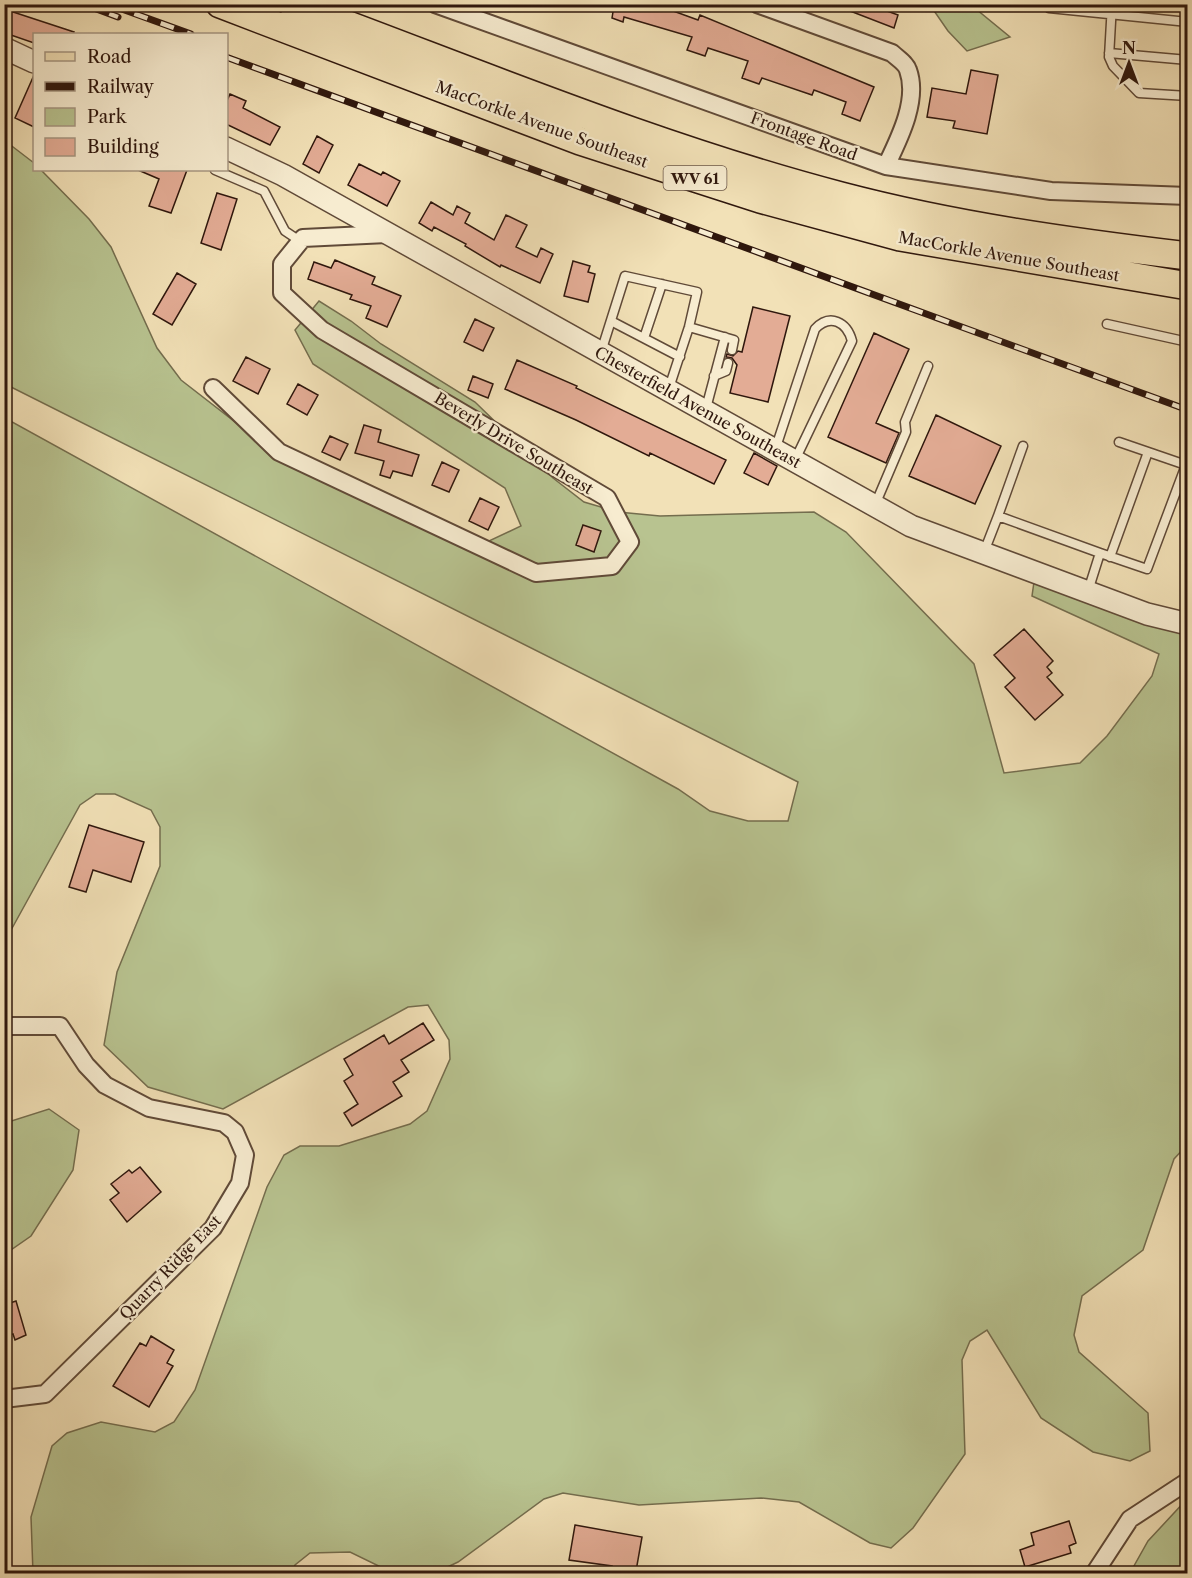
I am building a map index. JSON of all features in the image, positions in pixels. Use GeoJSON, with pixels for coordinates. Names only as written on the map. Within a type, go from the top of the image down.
{"type":"FeatureCollection","features":[{"type":"Feature","properties":{"kind":"main road","name":"MacCorkle Avenue Southeast"},"geometry":{"type":"LineString","coordinates":[[220,4],[580,141],[760,199],[900,237],[1090,272],[1188,286]]}},
{"type":"Feature","properties":{"kind":"main road","name":"MacCorkle Avenue Southeast"},"geometry":{"type":"LineString","coordinates":[[292,4],[682,149],[842,196],[1025,236],[1188,256]]}},
{"type":"Feature","properties":{"kind":"street","name":"Frontage Road"},"geometry":{"type":"LineString","coordinates":[[435,4],[471,11],[886,166],[1051,191],[1188,196]]}},
{"type":"Feature","properties":{"kind":"street"},"geometry":{"type":"LineString","coordinates":[[757,4],[892,53],[908,67],[912,87],[899,139],[886,166]]}},
{"type":"Feature","properties":{"kind":"street"},"geometry":{"type":"LineString","coordinates":[[4,48],[33,62]]}},
{"type":"Feature","properties":{"kind":"street","name":"Chesterfield Avenue Southeast"},"geometry":{"type":"LineString","coordinates":[[228,149],[283,175],[911,526],[1147,614],[1188,624]]}},
{"type":"Feature","properties":{"kind":"street"},"geometry":{"type":"LineString","coordinates":[[300,241],[303,238],[387,234]]}},
{"type":"Feature","properties":{"kind":"street","name":"Beverly Drive Southeast"},"geometry":{"type":"LineString","coordinates":[[213,388],[279,452],[536,573],[612,566],[630,542],[607,498],[322,330],[282,292],[282,264],[300,241]]}},
{"type":"Feature","properties":{"kind":"street","name":"Quarry Ridge East"},"geometry":{"type":"LineString","coordinates":[[4,1026],[60,1026],[86,1065],[105,1085],[149,1108],[224,1123],[236,1132],[245,1155],[240,1183],[213,1228],[45,1394],[4,1399]]}},
{"type":"Feature","properties":{"kind":"street"},"geometry":{"type":"LineString","coordinates":[[1094,1574],[1130,1519],[1188,1481]]}},
{"type":"Feature","properties":{"kind":"lane"},"geometry":{"type":"LineString","coordinates":[[1112,4],[1109,53],[1113,66],[1139,93],[1188,96]]}},
{"type":"Feature","properties":{"kind":"lane"},"geometry":{"type":"LineString","coordinates":[[1049,8],[1188,22]]}},
{"type":"Feature","properties":{"kind":"lane"},"geometry":{"type":"LineString","coordinates":[[1109,53],[1188,60]]}},
{"type":"Feature","properties":{"kind":"lane"},"geometry":{"type":"LineString","coordinates":[[217,171],[264,191],[285,231],[300,241]]}},
{"type":"Feature","properties":{"kind":"lane"},"geometry":{"type":"LineString","coordinates":[[601,352],[625,276],[697,292],[689,327],[668,391]]}},
{"type":"Feature","properties":{"kind":"lane"},"geometry":{"type":"LineString","coordinates":[[644,338],[662,284]]}},
{"type":"Feature","properties":{"kind":"lane"},"geometry":{"type":"LineString","coordinates":[[611,321],[680,357]]}},
{"type":"Feature","properties":{"kind":"lane"},"geometry":{"type":"LineString","coordinates":[[775,450],[815,329],[821,323],[841,322],[849,329],[852,341],[794,461]]}},
{"type":"Feature","properties":{"kind":"lane"},"geometry":{"type":"LineString","coordinates":[[1107,324],[1188,342]]}},
{"type":"Feature","properties":{"kind":"lane"},"geometry":{"type":"LineString","coordinates":[[689,327],[734,340],[732,350]]}},
{"type":"Feature","properties":{"kind":"lane"},"geometry":{"type":"LineString","coordinates":[[705,412],[725,337]]}},
{"type":"Feature","properties":{"kind":"lane"},"geometry":{"type":"LineString","coordinates":[[714,376],[726,371],[728,363]]}},
{"type":"Feature","properties":{"kind":"lane"},"geometry":{"type":"LineString","coordinates":[[874,505],[906,432],[904,422],[928,366]]}},
{"type":"Feature","properties":{"kind":"lane"},"geometry":{"type":"LineString","coordinates":[[998,516],[1148,569],[1186,465],[1119,442]]}},
{"type":"Feature","properties":{"kind":"lane"},"geometry":{"type":"LineString","coordinates":[[984,553],[1023,446]]}},
{"type":"Feature","properties":{"kind":"lane"},"geometry":{"type":"LineString","coordinates":[[1110,557],[1148,452]]}},
{"type":"Feature","properties":{"kind":"lane"},"geometry":{"type":"LineString","coordinates":[[1088,592],[1100,553]]}},
{"type":"Feature","properties":{"kind":"green space"},"geometry":{"type":"Polygon","coordinates":[[[930,5],[971,5],[1010,37],[967,51],[948,31],[930,5]]]}},
{"type":"Feature","properties":{"kind":"green space"},"geometry":{"type":"Polygon","coordinates":[[[4,140],[33,162],[33,171],[42,171],[89,219],[111,247],[157,348],[181,380],[243,428],[487,542],[521,526],[505,488],[313,364],[295,330],[319,301],[351,321],[381,344],[475,402],[553,478],[584,502],[618,512],[660,516],[814,512],[846,532],[974,664],[1004,773],[1080,763],[1107,736],[1152,676],[1159,654],[1032,596],[1034,582],[1187,632],[1187,1145],[1174,1159],[1143,1250],[1082,1296],[1074,1335],[1079,1352],[1148,1413],[1150,1451],[1130,1461],[1093,1452],[1041,1418],[987,1330],[970,1341],[962,1360],[965,1454],[913,1528],[891,1548],[870,1543],[799,1502],[761,1498],[639,1505],[563,1493],[544,1499],[458,1562],[435,1573],[393,1573],[350,1552],[310,1553],[295,1565],[292,1573],[33,1573],[31,1517],[52,1446],[67,1433],[101,1422],[155,1432],[174,1422],[195,1390],[267,1187],[284,1155],[300,1146],[339,1146],[410,1124],[427,1111],[450,1059],[449,1040],[428,1005],[408,1007],[223,1109],[148,1087],[104,1045],[117,972],[160,866],[160,827],[151,810],[115,794],[96,794],[80,805],[5,941],[5,418],[678,789],[710,811],[748,821],[788,821],[798,782],[5,384],[4,140]]]}},
{"type":"Feature","properties":{"kind":"green space"},"geometry":{"type":"Polygon","coordinates":[[[49,1109],[79,1130],[73,1170],[31,1236],[5,1254],[5,1123],[49,1109]]]}},
{"type":"Feature","properties":{"kind":"green space"},"geometry":{"type":"Polygon","coordinates":[[[1187,1499],[1187,1573],[1130,1573],[1148,1541],[1187,1499]]]}},
{"type":"Feature","properties":{"kind":"building"},"geometry":{"type":"Polygon","coordinates":[[[596,4],[654,4],[698,20],[700,15],[874,87],[860,121],[842,114],[846,102],[814,90],[812,95],[762,78],[759,84],[742,78],[748,61],[708,48],[705,56],[687,50],[692,37],[624,17],[623,22],[612,18],[613,12],[596,4]]]}},
{"type":"Feature","properties":{"kind":"building"},"geometry":{"type":"Polygon","coordinates":[[[832,4],[868,4],[898,15],[894,28],[832,4]]]}},
{"type":"Feature","properties":{"kind":"building"},"geometry":{"type":"Polygon","coordinates":[[[4,9],[74,32],[33,33],[33,43],[8,34],[10,28],[4,27],[4,9]]]}},
{"type":"Feature","properties":{"kind":"building"},"geometry":{"type":"Polygon","coordinates":[[[971,70],[998,75],[987,134],[953,128],[955,121],[927,117],[932,88],[966,94],[971,70]]]}},
{"type":"Feature","properties":{"kind":"building"},"geometry":{"type":"Polygon","coordinates":[[[33,77],[33,127],[15,118],[33,77]]]}},
{"type":"Feature","properties":{"kind":"building"},"geometry":{"type":"Polygon","coordinates":[[[230,94],[246,101],[243,108],[280,127],[270,145],[228,125],[230,94]]]}},
{"type":"Feature","properties":{"kind":"building"},"geometry":{"type":"Polygon","coordinates":[[[317,136],[333,145],[319,173],[303,164],[317,136]]]}},
{"type":"Feature","properties":{"kind":"building"},"geometry":{"type":"Polygon","coordinates":[[[359,164],[381,175],[383,172],[400,181],[387,206],[348,185],[359,164]]]}},
{"type":"Feature","properties":{"kind":"building"},"geometry":{"type":"Polygon","coordinates":[[[140,171],[187,171],[171,213],[149,206],[159,179],[140,171]]]}},
{"type":"Feature","properties":{"kind":"building"},"geometry":{"type":"Polygon","coordinates":[[[217,193],[237,199],[221,250],[201,243],[217,193]]]}},
{"type":"Feature","properties":{"kind":"building"},"geometry":{"type":"Polygon","coordinates":[[[431,202],[453,215],[457,206],[470,213],[465,223],[494,240],[506,215],[527,225],[516,247],[537,257],[541,248],[553,254],[540,283],[501,265],[500,267],[465,246],[466,244],[434,227],[432,231],[419,223],[431,202]]]}},
{"type":"Feature","properties":{"kind":"building"},"geometry":{"type":"Polygon","coordinates":[[[335,260],[375,277],[372,284],[401,296],[387,327],[366,318],[371,306],[350,299],[352,295],[308,279],[314,262],[331,268],[335,260]]]}},
{"type":"Feature","properties":{"kind":"building"},"geometry":{"type":"Polygon","coordinates":[[[573,261],[590,266],[588,272],[595,274],[588,302],[564,296],[573,261]]]}},
{"type":"Feature","properties":{"kind":"building"},"geometry":{"type":"Polygon","coordinates":[[[177,273],[196,284],[172,325],[153,314],[177,273]]]}},
{"type":"Feature","properties":{"kind":"building"},"geometry":{"type":"Polygon","coordinates":[[[753,307],[790,316],[768,402],[730,393],[737,365],[732,358],[726,357],[727,354],[733,356],[738,351],[742,352],[753,307]]]}},
{"type":"Feature","properties":{"kind":"building"},"geometry":{"type":"Polygon","coordinates":[[[475,319],[494,328],[483,351],[464,342],[475,319]]]}},
{"type":"Feature","properties":{"kind":"building"},"geometry":{"type":"Polygon","coordinates":[[[874,333],[909,349],[876,423],[899,433],[886,463],[828,437],[874,333]]]}},
{"type":"Feature","properties":{"kind":"building"},"geometry":{"type":"Polygon","coordinates":[[[246,357],[270,369],[258,394],[233,381],[246,357]]]}},
{"type":"Feature","properties":{"kind":"building"},"geometry":{"type":"Polygon","coordinates":[[[517,360],[577,386],[576,388],[726,460],[714,484],[505,389],[517,360]]]}},
{"type":"Feature","properties":{"kind":"building"},"geometry":{"type":"Polygon","coordinates":[[[473,376],[493,384],[488,398],[468,390],[473,376]]]}},
{"type":"Feature","properties":{"kind":"building"},"geometry":{"type":"Polygon","coordinates":[[[298,384],[318,395],[307,415],[287,404],[298,384]]]}},
{"type":"Feature","properties":{"kind":"building"},"geometry":{"type":"Polygon","coordinates":[[[936,415],[1001,446],[975,504],[909,476],[936,415]]]}},
{"type":"Feature","properties":{"kind":"building"},"geometry":{"type":"Polygon","coordinates":[[[364,425],[381,430],[378,442],[419,455],[412,476],[393,471],[390,478],[380,475],[384,461],[355,453],[364,425]]]}},
{"type":"Feature","properties":{"kind":"building"},"geometry":{"type":"Polygon","coordinates":[[[330,436],[348,444],[340,460],[322,452],[330,436]]]}},
{"type":"Feature","properties":{"kind":"building"},"geometry":{"type":"Polygon","coordinates":[[[754,453],[777,466],[768,485],[744,473],[754,453]]]}},
{"type":"Feature","properties":{"kind":"building"},"geometry":{"type":"Polygon","coordinates":[[[442,462],[459,470],[449,492],[432,485],[442,462]]]}},
{"type":"Feature","properties":{"kind":"building"},"geometry":{"type":"Polygon","coordinates":[[[480,498],[499,507],[488,530],[469,521],[480,498]]]}},
{"type":"Feature","properties":{"kind":"building"},"geometry":{"type":"Polygon","coordinates":[[[583,525],[601,531],[594,552],[576,545],[583,525]]]}},
{"type":"Feature","properties":{"kind":"building"},"geometry":{"type":"Polygon","coordinates":[[[1024,629],[1053,661],[1047,667],[1052,673],[1047,677],[1063,695],[1035,720],[1005,687],[1015,678],[994,655],[1024,629]]]}},
{"type":"Feature","properties":{"kind":"building"},"geometry":{"type":"Polygon","coordinates":[[[89,825],[144,842],[131,882],[93,870],[86,892],[69,887],[89,825]]]}},
{"type":"Feature","properties":{"kind":"building"},"geometry":{"type":"Polygon","coordinates":[[[423,1023],[434,1040],[401,1060],[409,1072],[393,1082],[402,1096],[352,1126],[344,1113],[358,1104],[344,1081],[353,1075],[344,1059],[384,1035],[389,1044],[423,1023]]]}},
{"type":"Feature","properties":{"kind":"building"},"geometry":{"type":"Polygon","coordinates":[[[140,1167],[161,1192],[127,1222],[110,1200],[119,1193],[111,1184],[129,1170],[132,1173],[140,1167]]]}},
{"type":"Feature","properties":{"kind":"building"},"geometry":{"type":"Polygon","coordinates":[[[16,1301],[26,1335],[15,1340],[13,1334],[4,1337],[4,1305],[16,1301]]]}},
{"type":"Feature","properties":{"kind":"building"},"geometry":{"type":"Polygon","coordinates":[[[151,1336],[174,1350],[167,1363],[173,1366],[149,1407],[113,1386],[140,1343],[146,1346],[151,1336]]]}},
{"type":"Feature","properties":{"kind":"building"},"geometry":{"type":"Polygon","coordinates":[[[1069,1521],[1076,1543],[1069,1546],[1071,1553],[1025,1567],[1020,1550],[1034,1545],[1031,1533],[1069,1521]]]}},
{"type":"Feature","properties":{"kind":"building"},"geometry":{"type":"Polygon","coordinates":[[[575,1525],[642,1537],[636,1571],[627,1569],[627,1574],[611,1574],[612,1566],[569,1560],[575,1525]]]}},
{"type":"Feature","properties":{"kind":"railway"},"geometry":{"type":"LineString","coordinates":[[83,4],[118,17]]}},
{"type":"Feature","properties":{"kind":"railway"},"geometry":{"type":"LineString","coordinates":[[108,4],[188,33]]}},
{"type":"Feature","properties":{"kind":"railway"},"geometry":{"type":"LineString","coordinates":[[228,58],[1188,410]]}}]}
